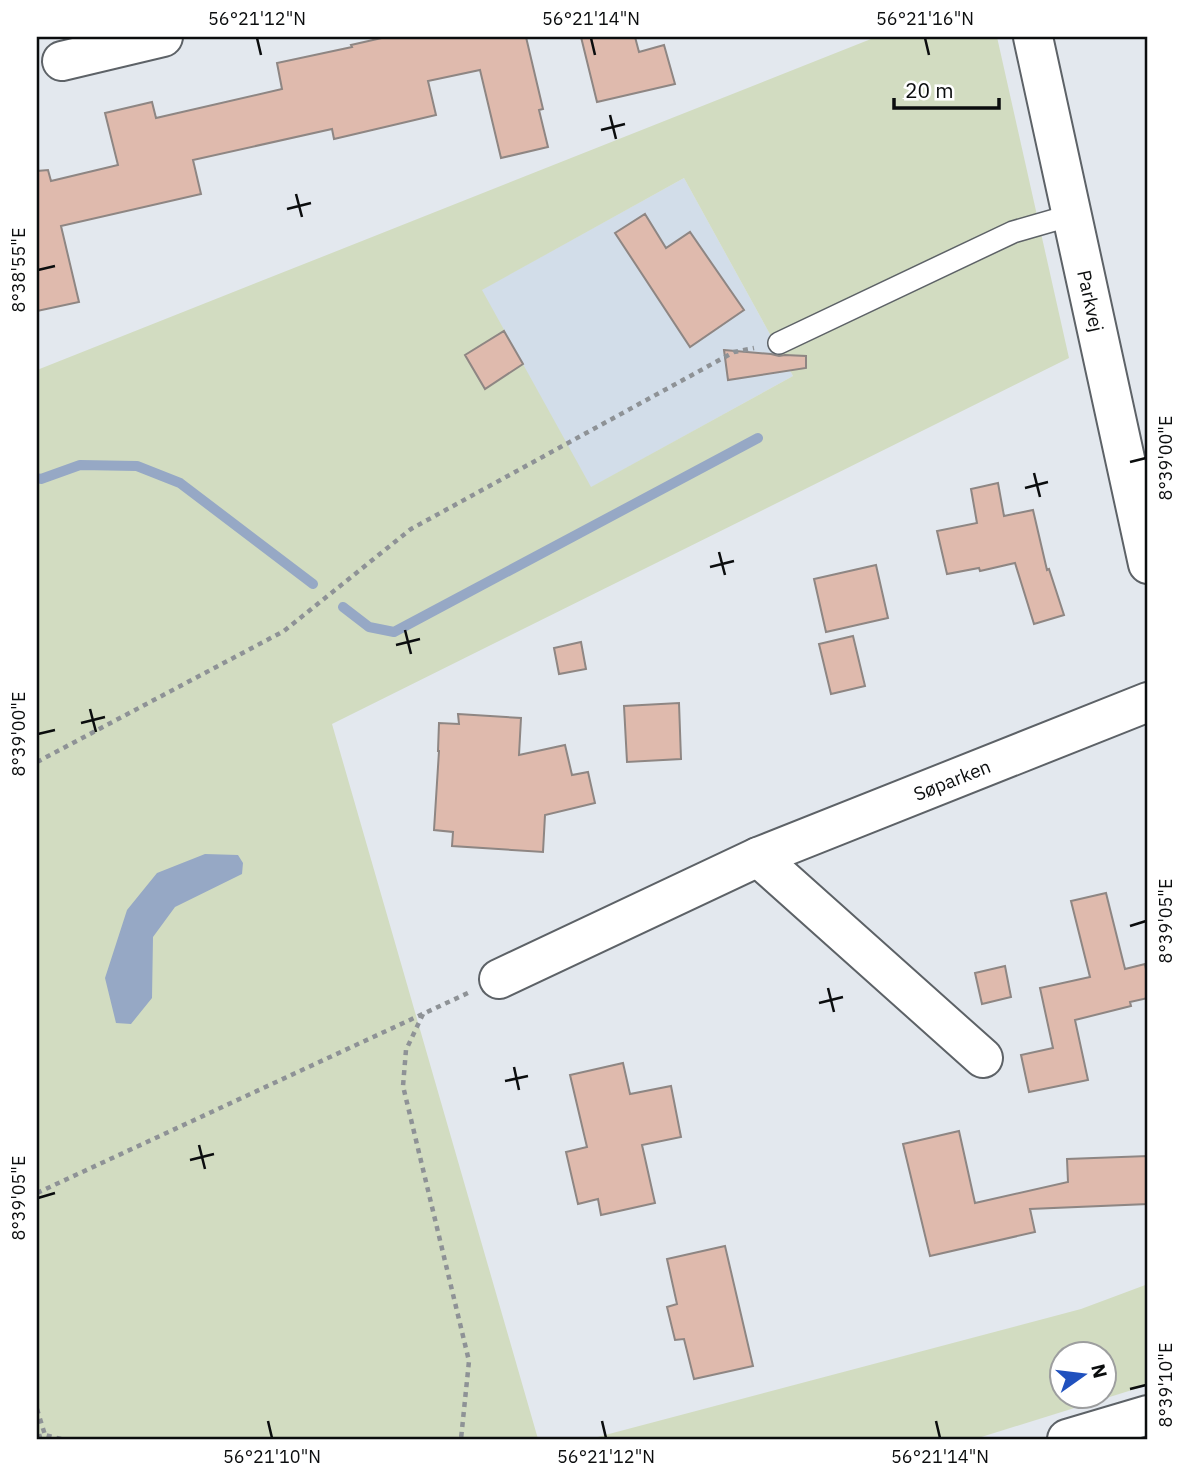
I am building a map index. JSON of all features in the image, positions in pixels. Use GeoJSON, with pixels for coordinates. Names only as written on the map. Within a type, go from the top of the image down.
{"type":"FeatureCollection","features":[{"type":"Feature","properties":{"kind":"street"},"geometry":{"type":"LineString","coordinates":[[62,61],[163,37]]}},
{"type":"Feature","properties":{"kind":"street","name":"Parkvej"},"geometry":{"type":"LineString","coordinates":[[1033,37],[1148,564]]}},
{"type":"Feature","properties":{"kind":"street","name":"Søparken"},"geometry":{"type":"LineString","coordinates":[[499,979],[758,857],[1148,702]]}},
{"type":"Feature","properties":{"kind":"street"},"geometry":{"type":"LineString","coordinates":[[758,857],[983,1058]]}},
{"type":"Feature","properties":{"kind":"street"},"geometry":{"type":"LineString","coordinates":[[1067,1439],[1148,1415]]}},
{"type":"Feature","properties":{"kind":"lane"},"geometry":{"type":"LineString","coordinates":[[779,343],[1013,232],[1072,215]]}},
{"type":"Feature","properties":{"kind":"path"},"geometry":{"type":"LineString","coordinates":[[37,762],[284,631],[411,529],[734,352],[779,343]]}},
{"type":"Feature","properties":{"kind":"path"},"geometry":{"type":"LineString","coordinates":[[37,1193],[499,979]]}},
{"type":"Feature","properties":{"kind":"path"},"geometry":{"type":"LineString","coordinates":[[423,1013],[407,1050],[404,1086],[469,1361],[461,1439]]}},
{"type":"Feature","properties":{"kind":"path"},"geometry":{"type":"LineString","coordinates":[[37,1409],[46,1435]]}},
{"type":"Feature","properties":{"kind":"path"},"geometry":{"type":"LineString","coordinates":[[37,1437],[46,1435],[61,1439]]}},
{"type":"Feature","properties":{"kind":"shaded area"},"geometry":{"type":"Polygon","coordinates":[[[684,178],[793,376],[590,488],[481,290],[684,178]]]}},
{"type":"Feature","properties":{"kind":"green space"},"geometry":{"type":"Polygon","coordinates":[[[876,37],[997,37],[1069,358],[332,724],[538,1439],[37,1439],[37,370],[876,37]],[[684,178],[482,290],[591,487],[793,376],[684,178]]]}},
{"type":"Feature","properties":{"kind":"green space"},"geometry":{"type":"Polygon","coordinates":[[[1148,1284],[1148,1385],[1118,1394],[1118,1340],[1048,1340],[1048,1410],[1068,1410],[975,1439],[590,1439],[1081,1309],[1148,1284]]]}},
{"type":"Feature","properties":{"kind":"water"},"geometry":{"type":"Polygon","coordinates":[[[205,854],[238,855],[243,863],[242,874],[175,907],[153,937],[152,998],[131,1024],[116,1023],[105,978],[127,910],[157,873],[205,854]]]}},
{"type":"Feature","properties":{"kind":"building"},"geometry":{"type":"Polygon","coordinates":[[[386,37],[526,37],[543,109],[539,110],[548,147],[501,158],[480,70],[428,81],[436,115],[334,139],[332,129],[193,160],[201,194],[61,226],[79,302],[37,311],[37,171],[48,170],[51,181],[118,165],[105,113],[152,102],[156,118],[282,89],[277,63],[386,37]]]}},
{"type":"Feature","properties":{"kind":"building"},"geometry":{"type":"Polygon","coordinates":[[[581,37],[635,37],[639,52],[664,45],[675,84],[597,102],[581,37]]]}},
{"type":"Feature","properties":{"kind":"building"},"geometry":{"type":"Polygon","coordinates":[[[645,214],[666,248],[690,232],[744,310],[690,347],[615,233],[645,214]]]}},
{"type":"Feature","properties":{"kind":"building"},"geometry":{"type":"Polygon","coordinates":[[[504,331],[523,364],[485,389],[465,355],[504,331]]]}},
{"type":"Feature","properties":{"kind":"building"},"geometry":{"type":"Polygon","coordinates":[[[724,350],[806,356],[806,368],[728,380],[724,350]]]}},
{"type":"Feature","properties":{"kind":"building"},"geometry":{"type":"Polygon","coordinates":[[[998,483],[1004,516],[1033,510],[1047,570],[1049,569],[1064,615],[1034,624],[1015,563],[980,571],[979,568],[947,574],[937,531],[977,523],[971,489],[998,483]]]}},
{"type":"Feature","properties":{"kind":"building"},"geometry":{"type":"Polygon","coordinates":[[[876,565],[888,618],[826,632],[814,579],[876,565]]]}},
{"type":"Feature","properties":{"kind":"building"},"geometry":{"type":"Polygon","coordinates":[[[853,636],[865,686],[831,694],[819,644],[853,636]]]}},
{"type":"Feature","properties":{"kind":"building"},"geometry":{"type":"Polygon","coordinates":[[[581,642],[586,669],[559,674],[554,648],[581,642]]]}},
{"type":"Feature","properties":{"kind":"building"},"geometry":{"type":"Polygon","coordinates":[[[679,703],[681,759],[627,762],[624,706],[679,703]]]}},
{"type":"Feature","properties":{"kind":"building"},"geometry":{"type":"Polygon","coordinates":[[[458,714],[521,718],[519,755],[565,745],[572,775],[588,772],[595,803],[545,815],[543,852],[452,846],[453,832],[434,830],[439,723],[459,724],[458,714]]]}},
{"type":"Feature","properties":{"kind":"building"},"geometry":{"type":"Polygon","coordinates":[[[1106,893],[1125,969],[1145,964],[1148,998],[1130,1002],[1131,1006],[1075,1020],[1088,1080],[1029,1092],[1021,1055],[1053,1048],[1040,988],[1090,977],[1071,901],[1106,893]]]}},
{"type":"Feature","properties":{"kind":"building"},"geometry":{"type":"Polygon","coordinates":[[[1005,966],[1011,997],[982,1004],[975,973],[1005,966]]]}},
{"type":"Feature","properties":{"kind":"building"},"geometry":{"type":"Polygon","coordinates":[[[623,1063],[630,1094],[671,1086],[681,1137],[642,1145],[655,1203],[601,1215],[598,1199],[578,1204],[566,1152],[587,1147],[570,1075],[623,1063]]]}},
{"type":"Feature","properties":{"kind":"building"},"geometry":{"type":"Polygon","coordinates":[[[959,1131],[975,1203],[1068,1182],[1067,1159],[1148,1156],[1148,1204],[1030,1209],[1035,1232],[930,1256],[903,1144],[959,1131]]]}},
{"type":"Feature","properties":{"kind":"building"},"geometry":{"type":"Polygon","coordinates":[[[725,1246],[753,1366],[694,1379],[684,1339],[675,1340],[667,1307],[677,1304],[667,1259],[725,1246]]]}},
{"type":"Feature","properties":{"kind":"waterway"},"geometry":{"type":"LineString","coordinates":[[343,607],[369,627],[394,632],[758,438]]}},
{"type":"Feature","properties":{"kind":"waterway"},"geometry":{"type":"LineString","coordinates":[[37,478],[41,479],[80,465],[137,466],[180,483],[313,584]]}}]}
